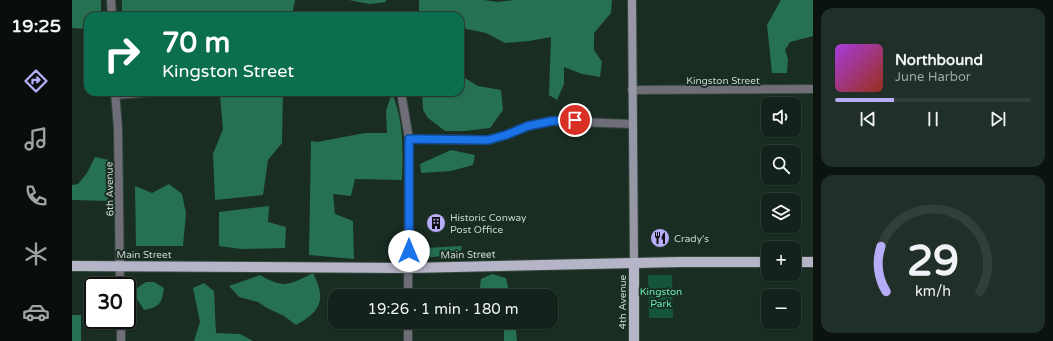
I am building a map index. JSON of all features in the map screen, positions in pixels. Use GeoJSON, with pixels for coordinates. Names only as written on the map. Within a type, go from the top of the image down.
{"type":"FeatureCollection","features":[{"type":"Feature","properties":{"kind":"main road"},"geometry":{"type":"LineString","coordinates":[[632,0],[634,263]]}},
{"type":"Feature","properties":{"kind":"main road","name":"Main Street"},"geometry":{"type":"LineString","coordinates":[[72,266],[120,265],[409,268],[761,262]]}},
{"type":"Feature","properties":{"kind":"main road"},"geometry":{"type":"LineString","coordinates":[[801,262],[813,262]]}},
{"type":"Feature","properties":{"kind":"main road","name":"4th Avenue"},"geometry":{"type":"LineString","coordinates":[[634,263],[634,341]]}},
{"type":"Feature","properties":{"kind":"street"},"geometry":{"type":"LineString","coordinates":[[111,0],[112,12]]}},
{"type":"Feature","properties":{"kind":"street","name":"Kingston Street"},"geometry":{"type":"LineString","coordinates":[[632,90],[813,89]]}},
{"type":"Feature","properties":{"kind":"street","name":"6th Avenue"},"geometry":{"type":"LineString","coordinates":[[115,96],[118,128],[120,277]]}},
{"type":"Feature","properties":{"kind":"street"},"geometry":{"type":"LineString","coordinates":[[403,96],[409,139],[408,289]]}},
{"type":"Feature","properties":{"kind":"street"},"geometry":{"type":"LineString","coordinates":[[409,139],[488,140],[506,135],[528,126],[552,121],[632,124]]}},
{"type":"Feature","properties":{"kind":"street"},"geometry":{"type":"LineString","coordinates":[[121,329],[121,341]]}},
{"type":"Feature","properties":{"kind":"street"},"geometry":{"type":"LineString","coordinates":[[408,329],[408,341]]}},
{"type":"Feature","properties":{"kind":"green space"},"geometry":{"type":"Polygon","coordinates":[[[72,0],[101,0],[101,12],[84,12],[84,29],[72,28],[72,0]]]}},
{"type":"Feature","properties":{"kind":"green space"},"geometry":{"type":"Polygon","coordinates":[[[122,0],[295,0],[293,12],[122,12],[122,0]]]}},
{"type":"Feature","properties":{"kind":"green space"},"geometry":{"type":"Polygon","coordinates":[[[349,0],[386,0],[386,2],[370,4],[349,0]]]}},
{"type":"Feature","properties":{"kind":"green space"},"geometry":{"type":"Polygon","coordinates":[[[419,0],[484,0],[497,2],[514,0],[612,0],[611,13],[594,33],[594,50],[602,62],[600,77],[582,74],[564,67],[564,84],[557,100],[549,95],[551,37],[505,43],[486,33],[464,28],[464,12],[419,12],[419,0]]]}},
{"type":"Feature","properties":{"kind":"green space"},"geometry":{"type":"Polygon","coordinates":[[[781,0],[813,0],[813,36],[790,42],[785,50],[788,59],[787,73],[772,73],[767,25],[781,0]]]}},
{"type":"Feature","properties":{"kind":"green space"},"geometry":{"type":"Polygon","coordinates":[[[464,77],[478,86],[501,90],[503,110],[490,128],[465,131],[445,131],[428,118],[423,110],[422,96],[464,96],[464,77]]]}},
{"type":"Feature","properties":{"kind":"green space"},"geometry":{"type":"Polygon","coordinates":[[[220,96],[283,96],[282,143],[268,160],[263,195],[215,200],[213,154],[223,129],[220,96]]]}},
{"type":"Feature","properties":{"kind":"green space"},"geometry":{"type":"Polygon","coordinates":[[[391,96],[393,96],[401,125],[402,180],[355,179],[351,196],[333,194],[335,214],[353,221],[354,259],[309,255],[311,141],[317,142],[365,133],[387,133],[386,111],[391,96]]]}},
{"type":"Feature","properties":{"kind":"green space"},"geometry":{"type":"Polygon","coordinates":[[[451,150],[475,155],[473,165],[451,171],[421,173],[420,164],[451,150]]]}},
{"type":"Feature","properties":{"kind":"green space"},"geometry":{"type":"Polygon","coordinates":[[[95,157],[109,160],[108,201],[72,200],[72,185],[78,184],[87,173],[95,157]]]}},
{"type":"Feature","properties":{"kind":"green space"},"geometry":{"type":"Polygon","coordinates":[[[169,184],[182,194],[186,213],[183,246],[136,246],[135,186],[152,193],[169,184]]]}},
{"type":"Feature","properties":{"kind":"green space"},"geometry":{"type":"Polygon","coordinates":[[[269,206],[268,222],[286,227],[285,248],[241,249],[219,246],[219,212],[269,206]]]}},
{"type":"Feature","properties":{"kind":"green space"},"geometry":{"type":"Polygon","coordinates":[[[462,246],[460,254],[424,258],[426,248],[462,246]]]}},
{"type":"Feature","properties":{"kind":"green space"},"geometry":{"type":"Polygon","coordinates":[[[313,273],[319,290],[319,304],[311,315],[296,325],[284,316],[258,302],[239,297],[229,286],[260,275],[275,282],[286,284],[292,283],[313,273]]]}},
{"type":"Feature","properties":{"kind":"green space"},"geometry":{"type":"Polygon","coordinates":[[[492,274],[506,278],[508,289],[480,289],[481,279],[492,274]]]}},
{"type":"Feature","properties":{"kind":"green space","name":"Kingston Park"},"geometry":{"type":"Polygon","coordinates":[[[648,275],[672,275],[673,318],[649,318],[648,275]]]}},
{"type":"Feature","properties":{"kind":"green space"},"geometry":{"type":"Polygon","coordinates":[[[146,282],[154,282],[164,288],[159,304],[144,310],[137,299],[137,288],[146,282]]]}},
{"type":"Feature","properties":{"kind":"green space"},"geometry":{"type":"Polygon","coordinates":[[[204,283],[214,291],[216,333],[240,334],[253,341],[194,341],[200,322],[193,288],[204,283]]]}},
{"type":"Feature","properties":{"kind":"green space"},"geometry":{"type":"Polygon","coordinates":[[[72,315],[81,315],[81,341],[72,341],[72,315]]]}},
{"type":"Feature","properties":{"kind":"green space"},"geometry":{"type":"Polygon","coordinates":[[[504,329],[516,329],[517,341],[504,341],[504,329]]]}},
{"type":"Feature","properties":{"kind":"place","name":"Historic Conway Post Office"},"geometry":{"type":"Point","coordinates":[436,223]}},
{"type":"Feature","properties":{"kind":"place","name":"Crady's"},"geometry":{"type":"Point","coordinates":[660,238]}},
{"type":"Feature","properties":{"kind":"route"},"geometry":{"type":"LineString","coordinates":[[409,251],[409,139],[488,140],[506,135],[528,126],[552,121],[575,120]]}}]}
